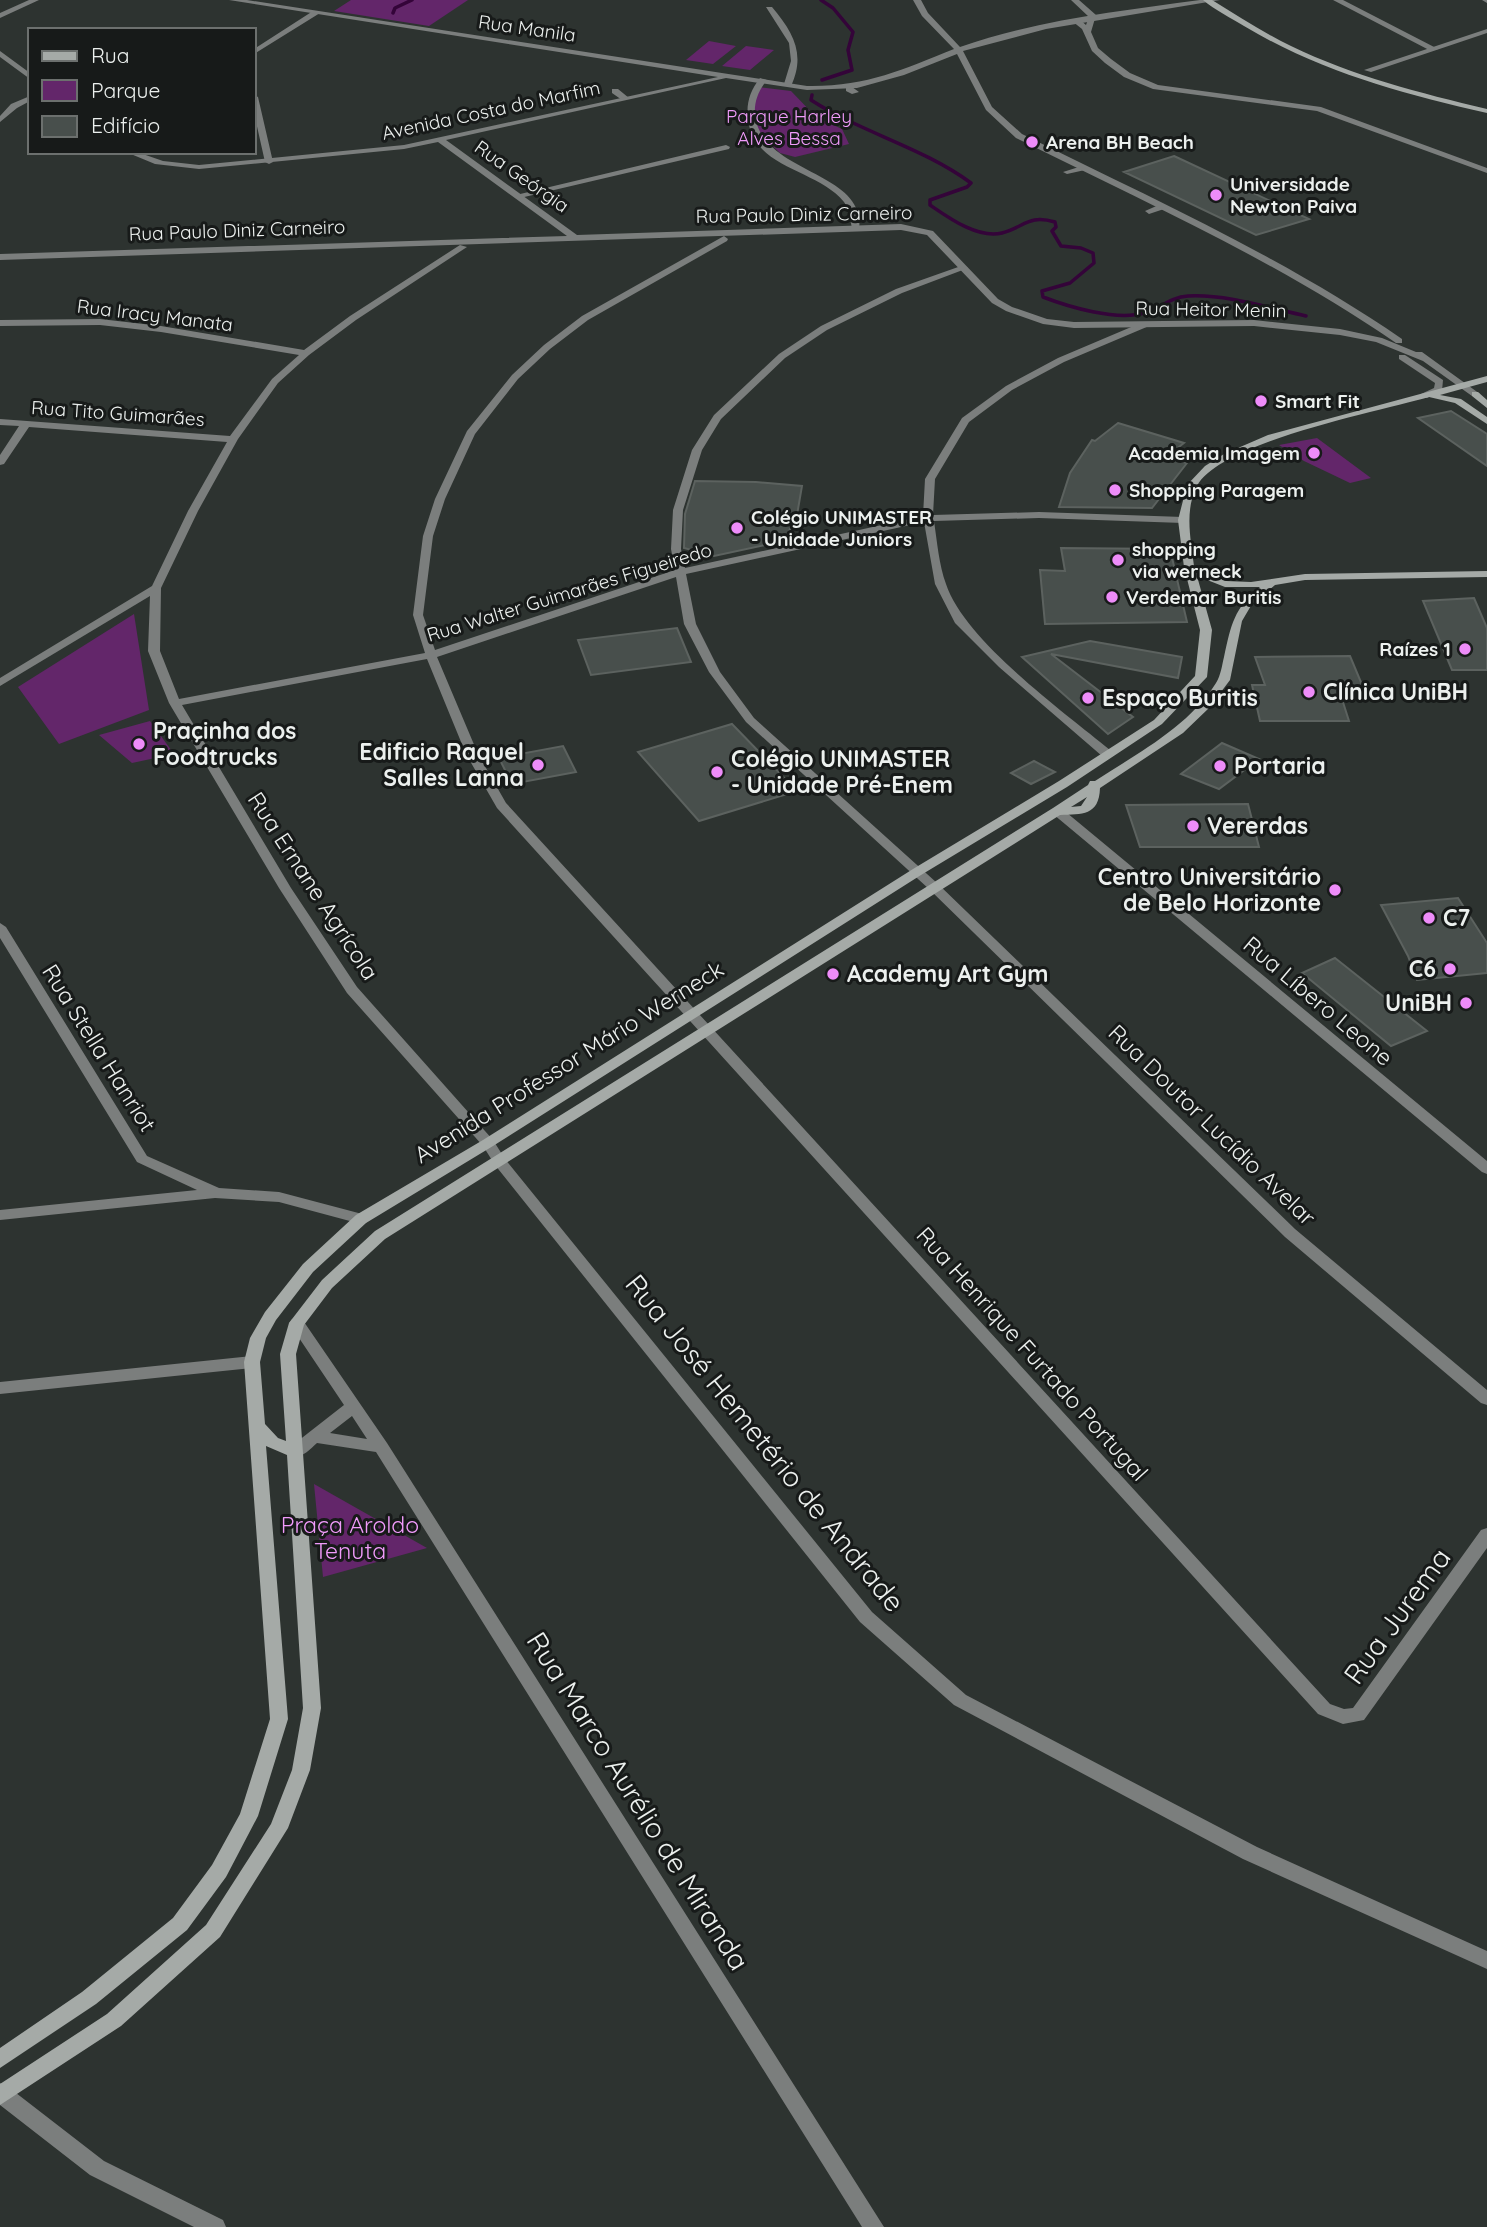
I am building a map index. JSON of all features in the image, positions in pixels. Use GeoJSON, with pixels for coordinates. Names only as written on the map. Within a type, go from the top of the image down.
{"type":"FeatureCollection","features":[{"type":"Feature","properties":{"kind":"main road"},"geometry":{"type":"LineString","coordinates":[[1211,0],[1290,49],[1329,65],[1426,97],[1487,111]]}},
{"type":"Feature","properties":{"kind":"main road"},"geometry":{"type":"LineString","coordinates":[[1222,0],[1302,46],[1368,70],[1487,104]]}},
{"type":"Feature","properties":{"kind":"main road"},"geometry":{"type":"LineString","coordinates":[[1329,65],[1345,70],[1368,70]]}},
{"type":"Feature","properties":{"kind":"main road","name":"Avenida Professor Mário Werneck"},"geometry":{"type":"LineString","coordinates":[[0,2059],[89,1998],[180,1924],[219,1871],[250,1816],[279,1719],[252,1362],[258,1338],[270,1316],[308,1269],[361,1219],[488,1143],[1158,722],[1201,677],[1206,630],[1189,567],[1184,520],[1192,485],[1209,468],[1228,456],[1271,437],[1487,379]]}},
{"type":"Feature","properties":{"kind":"main road"},"geometry":{"type":"LineString","coordinates":[[1475,394],[1487,391]]}},
{"type":"Feature","properties":{"kind":"main road"},"geometry":{"type":"LineString","coordinates":[[1475,394],[1487,405]]}},
{"type":"Feature","properties":{"kind":"main road"},"geometry":{"type":"LineString","coordinates":[[1424,396],[1451,398],[1487,421]]}},
{"type":"Feature","properties":{"kind":"main road"},"geometry":{"type":"LineString","coordinates":[[1189,567],[1210,579],[1226,584],[1270,584],[1305,577],[1487,575]]}},
{"type":"Feature","properties":{"kind":"main road"},"geometry":{"type":"LineString","coordinates":[[1063,784],[1055,802],[1057,811],[1083,810],[1091,806],[1094,784],[1179,731],[1205,706],[1224,680],[1237,621],[1248,602],[1270,584]]}},
{"type":"Feature","properties":{"kind":"main road","name":"Avenida Professor Mário Werneck"},"geometry":{"type":"LineString","coordinates":[[0,2094],[114,2020],[214,1931],[279,1828],[301,1770],[312,1709],[288,1354],[298,1323],[327,1284],[380,1235],[500,1162],[933,886],[1057,811]]}},
{"type":"Feature","properties":{"kind":"main road"},"geometry":{"type":"LineString","coordinates":[[257,1426],[272,1442],[295,1452]]}},
{"type":"Feature","properties":{"kind":"street"},"geometry":{"type":"LineString","coordinates":[[0,16],[35,0]]}},
{"type":"Feature","properties":{"kind":"street","name":"Rua Manila"},"geometry":{"type":"LineString","coordinates":[[233,0],[788,85],[852,91],[989,40]]}},
{"type":"Feature","properties":{"kind":"street"},"geometry":{"type":"LineString","coordinates":[[918,0],[925,15],[958,50],[989,108],[1019,136],[1198,228],[1242,246],[1345,304],[1475,394]]}},
{"type":"Feature","properties":{"kind":"street"},"geometry":{"type":"LineString","coordinates":[[1076,0],[1093,17]]}},
{"type":"Feature","properties":{"kind":"street"},"geometry":{"type":"LineString","coordinates":[[947,36],[965,40],[989,40],[1093,17],[1211,0]]}},
{"type":"Feature","properties":{"kind":"street"},"geometry":{"type":"LineString","coordinates":[[1337,0],[1434,49]]}},
{"type":"Feature","properties":{"kind":"street"},"geometry":{"type":"LineString","coordinates":[[769,9],[787,28],[794,41],[793,69],[788,85]]}},
{"type":"Feature","properties":{"kind":"street"},"geometry":{"type":"LineString","coordinates":[[256,51],[316,13]]}},
{"type":"Feature","properties":{"kind":"street"},"geometry":{"type":"LineString","coordinates":[[1086,31],[1093,17]]}},
{"type":"Feature","properties":{"kind":"street"},"geometry":{"type":"LineString","coordinates":[[1076,21],[1086,31],[1095,49],[1127,75],[1156,87],[1177,92],[1318,109],[1487,172],[1484,175],[1487,180]]}},
{"type":"Feature","properties":{"kind":"street"},"geometry":{"type":"LineString","coordinates":[[1052,26],[1086,31]]}},
{"type":"Feature","properties":{"kind":"street"},"geometry":{"type":"LineString","coordinates":[[1368,70],[1487,31]]}},
{"type":"Feature","properties":{"kind":"street"},"geometry":{"type":"LineString","coordinates":[[0,53],[28,75]]}},
{"type":"Feature","properties":{"kind":"street","name":"Avenida Costa do Marfim"},"geometry":{"type":"LineString","coordinates":[[134,154],[147,161],[170,166],[269,162],[404,147],[734,75]]}},
{"type":"Feature","properties":{"kind":"street"},"geometry":{"type":"LineString","coordinates":[[763,80],[750,112],[758,139],[769,151],[832,186],[853,209],[856,228]]}},
{"type":"Feature","properties":{"kind":"street"},"geometry":{"type":"LineString","coordinates":[[615,91],[625,98]]}},
{"type":"Feature","properties":{"kind":"street"},"geometry":{"type":"LineString","coordinates":[[0,120],[14,106],[28,99]]}},
{"type":"Feature","properties":{"kind":"street"},"geometry":{"type":"LineString","coordinates":[[256,106],[269,162]]}},
{"type":"Feature","properties":{"kind":"street","name":"Rua Geórgia"},"geometry":{"type":"LineString","coordinates":[[440,140],[520,195],[578,240]]}},
{"type":"Feature","properties":{"kind":"street"},"geometry":{"type":"LineString","coordinates":[[520,195],[726,147]]}},
{"type":"Feature","properties":{"kind":"street"},"geometry":{"type":"LineString","coordinates":[[1067,172],[1082,168]]}},
{"type":"Feature","properties":{"kind":"street"},"geometry":{"type":"LineString","coordinates":[[1149,211],[1161,207]]}},
{"type":"Feature","properties":{"kind":"street","name":"Rua Paulo Diniz Carneiro"},"geometry":{"type":"LineString","coordinates":[[0,264],[45,259],[856,228],[901,227],[930,233]]}},
{"type":"Feature","properties":{"kind":"street","name":"Rua Paulo Diniz Carneiro"},"geometry":{"type":"LineString","coordinates":[[0,257],[45,259],[463,247],[578,240],[930,233]]}},
{"type":"Feature","properties":{"kind":"street","name":"Rua Heitor Menin"},"geometry":{"type":"LineString","coordinates":[[930,233],[995,301],[1020,315],[1074,325],[1254,324],[1340,332],[1379,340],[1426,359]]}},
{"type":"Feature","properties":{"kind":"street","name":"Rua Henrique Furtado Portugal"},"geometry":{"type":"LineString","coordinates":[[724,239],[584,318],[515,377],[470,433],[440,499],[428,536],[418,615],[430,655],[471,754],[501,805],[690,1016],[1324,1709],[1343,1717]]}},
{"type":"Feature","properties":{"kind":"street","name":"Rua Ernane Agrícola"},"geometry":{"type":"LineString","coordinates":[[463,247],[353,318],[306,353],[275,381],[233,439],[192,511],[156,587],[154,651],[174,703],[285,887],[352,990],[488,1143]]}},
{"type":"Feature","properties":{"kind":"street","name":"Rua Doutor Lucídio Avelar"},"geometry":{"type":"LineString","coordinates":[[964,268],[899,291],[824,328],[782,356],[717,417],[697,450],[678,510],[676,549],[690,624],[715,672],[750,720],[933,886],[1290,1233],[1487,1399]]}},
{"type":"Feature","properties":{"kind":"street"},"geometry":{"type":"LineString","coordinates":[[1345,304],[1354,317],[1398,355]]}},
{"type":"Feature","properties":{"kind":"street"},"geometry":{"type":"LineString","coordinates":[[1340,332],[1354,329],[1354,317]]}},
{"type":"Feature","properties":{"kind":"street","name":"Rua Iracy Manata"},"geometry":{"type":"LineString","coordinates":[[0,323],[100,322],[306,353]]}},
{"type":"Feature","properties":{"kind":"street"},"geometry":{"type":"LineString","coordinates":[[1106,754],[1003,665],[959,621],[940,584],[928,518],[930,479],[965,420],[1019,382],[1061,360],[1146,324]]}},
{"type":"Feature","properties":{"kind":"street","name":"Rua Heitor Menin"},"geometry":{"type":"LineString","coordinates":[[1110,325],[1118,331],[1120,335],[1117,338]]}},
{"type":"Feature","properties":{"kind":"street","name":"Rua Heitor Menin"},"geometry":{"type":"LineString","coordinates":[[1311,329],[1398,355],[1440,382],[1439,389],[1424,396]]}},
{"type":"Feature","properties":{"kind":"street","name":"Rua Tito Guimarães"},"geometry":{"type":"LineString","coordinates":[[0,422],[233,439]]}},
{"type":"Feature","properties":{"kind":"street"},"geometry":{"type":"LineString","coordinates":[[0,462],[26,424]]}},
{"type":"Feature","properties":{"kind":"street","name":"Rua Walter Guimarães Figueiredo"},"geometry":{"type":"LineString","coordinates":[[174,703],[430,655],[680,572],[928,518],[1039,515],[1184,520]]}},
{"type":"Feature","properties":{"kind":"street"},"geometry":{"type":"LineString","coordinates":[[0,665],[5,680],[156,587]]}},
{"type":"Feature","properties":{"kind":"street","name":"Rua Líbero Leone"},"geometry":{"type":"LineString","coordinates":[[1057,811],[1487,1169]]}},
{"type":"Feature","properties":{"kind":"street","name":"Rua Stella Hanriot"},"geometry":{"type":"LineString","coordinates":[[0,927],[142,1159],[215,1193]]}},
{"type":"Feature","properties":{"kind":"street","name":"Rua José Hemetério de Andrade"},"geometry":{"type":"LineString","coordinates":[[488,1143],[500,1162],[866,1617],[960,1700],[1250,1853],[1487,1960]]}},
{"type":"Feature","properties":{"kind":"street"},"geometry":{"type":"LineString","coordinates":[[0,1214],[215,1193],[279,1197],[361,1219]]}},
{"type":"Feature","properties":{"kind":"street","name":"Rua Marco Aurélio de Miranda"},"geometry":{"type":"LineString","coordinates":[[298,1323],[381,1447],[874,2227]]}},
{"type":"Feature","properties":{"kind":"street"},"geometry":{"type":"LineString","coordinates":[[0,1388],[252,1362]]}},
{"type":"Feature","properties":{"kind":"street"},"geometry":{"type":"LineString","coordinates":[[295,1452],[354,1406]]}},
{"type":"Feature","properties":{"kind":"street"},"geometry":{"type":"LineString","coordinates":[[316,1437],[381,1447]]}},
{"type":"Feature","properties":{"kind":"street","name":"Rua Jurema"},"geometry":{"type":"LineString","coordinates":[[1343,1717],[1358,1715],[1487,1535]]}},
{"type":"Feature","properties":{"kind":"street"},"geometry":{"type":"LineString","coordinates":[[0,2094],[97,2168],[216,2227]]}},
{"type":"Feature","properties":{"kind":"green space"},"geometry":{"type":"Polygon","coordinates":[[[351,0],[468,0],[429,26],[334,11],[351,0]]]}},
{"type":"Feature","properties":{"kind":"green space"},"geometry":{"type":"Polygon","coordinates":[[[709,41],[736,46],[713,64],[686,60],[709,41]]]}},
{"type":"Feature","properties":{"kind":"green space"},"geometry":{"type":"Polygon","coordinates":[[[746,46],[774,50],[750,70],[722,66],[746,46]]]}},
{"type":"Feature","properties":{"kind":"green space","name":"Parque Harley Alves Bessa"},"geometry":{"type":"Polygon","coordinates":[[[759,87],[791,91],[816,117],[842,129],[849,144],[795,157],[780,153],[757,131],[752,107],[759,87]]]}},
{"type":"Feature","properties":{"kind":"green space","name":"Academia Imagem"},"geometry":{"type":"Polygon","coordinates":[[[1317,438],[1371,478],[1350,483],[1304,461],[1279,445],[1317,438]]]}},
{"type":"Feature","properties":{"kind":"green space"},"geometry":{"type":"Polygon","coordinates":[[[134,614],[149,710],[59,744],[18,687],[134,614]]]}},
{"type":"Feature","properties":{"kind":"green space","name":"Praçinha dos Foodtrucks"},"geometry":{"type":"Polygon","coordinates":[[[150,721],[174,754],[132,763],[99,735],[150,721]]]}},
{"type":"Feature","properties":{"kind":"green space","name":"Praça Aroldo Tenuta"},"geometry":{"type":"Polygon","coordinates":[[[314,1484],[427,1548],[323,1577],[314,1484]]]}},
{"type":"Feature","properties":{"kind":"building","name":"Universidade Newton Paiva"},"geometry":{"type":"Polygon","coordinates":[[[1174,156],[1309,219],[1256,235],[1124,172],[1174,156]]]}},
{"type":"Feature","properties":{"kind":"building"},"geometry":{"type":"Polygon","coordinates":[[[1451,411],[1487,434],[1487,466],[1418,418],[1451,411]]]}},
{"type":"Feature","properties":{"kind":"building","name":"Shopping Paragem"},"geometry":{"type":"Polygon","coordinates":[[[1118,423],[1184,443],[1165,458],[1187,463],[1152,508],[1059,507],[1070,473],[1092,440],[1095,441],[1118,423]]]}},
{"type":"Feature","properties":{"kind":"building","name":"Colégio UNIMASTER - Unidade Juniors"},"geometry":{"type":"Polygon","coordinates":[[[695,481],[802,486],[797,515],[784,541],[714,556],[684,548],[685,514],[695,481]]]}},
{"type":"Feature","properties":{"kind":"building","name":"Verdemar Buritis"},"geometry":{"type":"Polygon","coordinates":[[[1061,548],[1170,549],[1187,622],[1045,624],[1040,570],[1065,571],[1061,548]]]}},
{"type":"Feature","properties":{"kind":"building","name":"Raízes 1"},"geometry":{"type":"Polygon","coordinates":[[[1474,598],[1487,628],[1487,670],[1452,670],[1423,601],[1474,598]]]}},
{"type":"Feature","properties":{"kind":"building"},"geometry":{"type":"Polygon","coordinates":[[[677,628],[691,662],[591,675],[578,640],[677,628]]]}},
{"type":"Feature","properties":{"kind":"building","name":"Espaço Buritis"},"geometry":{"type":"Polygon","coordinates":[[[1090,641],[1182,657],[1178,678],[1051,654],[1133,717],[1108,734],[1022,657],[1090,641]]]}},
{"type":"Feature","properties":{"kind":"building","name":"Clínica UniBH"},"geometry":{"type":"Polygon","coordinates":[[[1350,656],[1368,699],[1342,699],[1349,721],[1260,721],[1252,685],[1265,685],[1255,657],[1350,656]]]}},
{"type":"Feature","properties":{"kind":"building","name":"Colégio UNIMASTER - Unidade Pré-Enem"},"geometry":{"type":"Polygon","coordinates":[[[732,724],[797,791],[699,821],[638,752],[732,724]]]}},
{"type":"Feature","properties":{"kind":"building","name":"Portaria"},"geometry":{"type":"Polygon","coordinates":[[[1222,743],[1259,759],[1219,789],[1181,774],[1222,743]]]}},
{"type":"Feature","properties":{"kind":"building","name":"Edificio Raquel Salles Lanna"},"geometry":{"type":"Polygon","coordinates":[[[563,746],[576,772],[512,784],[499,758],[563,746]]]}},
{"type":"Feature","properties":{"kind":"building"},"geometry":{"type":"Polygon","coordinates":[[[1034,761],[1055,772],[1031,784],[1011,773],[1034,761]]]}},
{"type":"Feature","properties":{"kind":"building","name":"Vererdas"},"geometry":{"type":"Polygon","coordinates":[[[1248,804],[1259,847],[1140,847],[1126,805],[1248,804]]]}},
{"type":"Feature","properties":{"kind":"building","name":"C7"},"geometry":{"type":"Polygon","coordinates":[[[1458,898],[1487,943],[1487,973],[1417,980],[1408,956],[1381,905],[1458,898]]]}},
{"type":"Feature","properties":{"kind":"building"},"geometry":{"type":"Polygon","coordinates":[[[1335,958],[1427,1031],[1391,1046],[1302,973],[1335,958]]]}},
{"type":"Feature","properties":{"kind":"waterway"},"geometry":{"type":"LineString","coordinates":[[393,13],[395,8],[412,0]]}},
{"type":"Feature","properties":{"kind":"waterway"},"geometry":{"type":"LineString","coordinates":[[821,0],[833,8],[853,32],[848,50],[852,70],[822,80]]}},
{"type":"Feature","properties":{"kind":"waterway"},"geometry":{"type":"LineString","coordinates":[[812,95],[811,100],[831,112],[932,159],[971,183],[967,187],[930,200],[930,205],[955,221],[974,230],[993,234],[1032,220],[1055,222],[1056,227],[1052,231],[1061,246],[1081,248],[1093,253],[1094,263],[1070,283],[1042,291],[1043,297],[1079,309],[1120,315],[1144,313],[1182,297],[1218,297],[1306,316]]}},
{"type":"Feature","properties":{"kind":"place","name":"Arena BH Beach"},"geometry":{"type":"Point","coordinates":[1032,142]}},
{"type":"Feature","properties":{"kind":"place","name":"Universidade Newton Paiva"},"geometry":{"type":"Point","coordinates":[1216,195]}},
{"type":"Feature","properties":{"kind":"place","name":"Smart Fit"},"geometry":{"type":"Point","coordinates":[1261,401]}},
{"type":"Feature","properties":{"kind":"place","name":"Academia Imagem"},"geometry":{"type":"Point","coordinates":[1314,453]}},
{"type":"Feature","properties":{"kind":"place","name":"Shopping Paragem"},"geometry":{"type":"Point","coordinates":[1115,490]}},
{"type":"Feature","properties":{"kind":"place","name":"Colégio UNIMASTER - Unidade Juniors"},"geometry":{"type":"Point","coordinates":[737,528]}},
{"type":"Feature","properties":{"kind":"place","name":"shopping via werneck"},"geometry":{"type":"Point","coordinates":[1118,560]}},
{"type":"Feature","properties":{"kind":"place","name":"Verdemar Buritis"},"geometry":{"type":"Point","coordinates":[1112,597]}},
{"type":"Feature","properties":{"kind":"place","name":"Raízes 1"},"geometry":{"type":"Point","coordinates":[1465,649]}},
{"type":"Feature","properties":{"kind":"place","name":"Clínica UniBH"},"geometry":{"type":"Point","coordinates":[1309,692]}},
{"type":"Feature","properties":{"kind":"place","name":"Espaço Buritis"},"geometry":{"type":"Point","coordinates":[1088,698]}},
{"type":"Feature","properties":{"kind":"place","name":"Praçinha dos Foodtrucks"},"geometry":{"type":"Point","coordinates":[139,744]}},
{"type":"Feature","properties":{"kind":"place","name":"Edificio Raquel Salles Lanna"},"geometry":{"type":"Point","coordinates":[538,765]}},
{"type":"Feature","properties":{"kind":"place","name":"Portaria"},"geometry":{"type":"Point","coordinates":[1220,766]}},
{"type":"Feature","properties":{"kind":"place","name":"Colégio UNIMASTER - Unidade Pré-Enem"},"geometry":{"type":"Point","coordinates":[717,772]}},
{"type":"Feature","properties":{"kind":"place","name":"Vererdas"},"geometry":{"type":"Point","coordinates":[1193,826]}},
{"type":"Feature","properties":{"kind":"place","name":"Centro Universitário de Belo Horizonte"},"geometry":{"type":"Point","coordinates":[1335,890]}},
{"type":"Feature","properties":{"kind":"place","name":"C7"},"geometry":{"type":"Point","coordinates":[1429,918]}},
{"type":"Feature","properties":{"kind":"place","name":"C6"},"geometry":{"type":"Point","coordinates":[1450,969]}},
{"type":"Feature","properties":{"kind":"place","name":"Academy Art Gym"},"geometry":{"type":"Point","coordinates":[833,974]}},
{"type":"Feature","properties":{"kind":"place","name":"UniBH"},"geometry":{"type":"Point","coordinates":[1466,1003]}}]}
